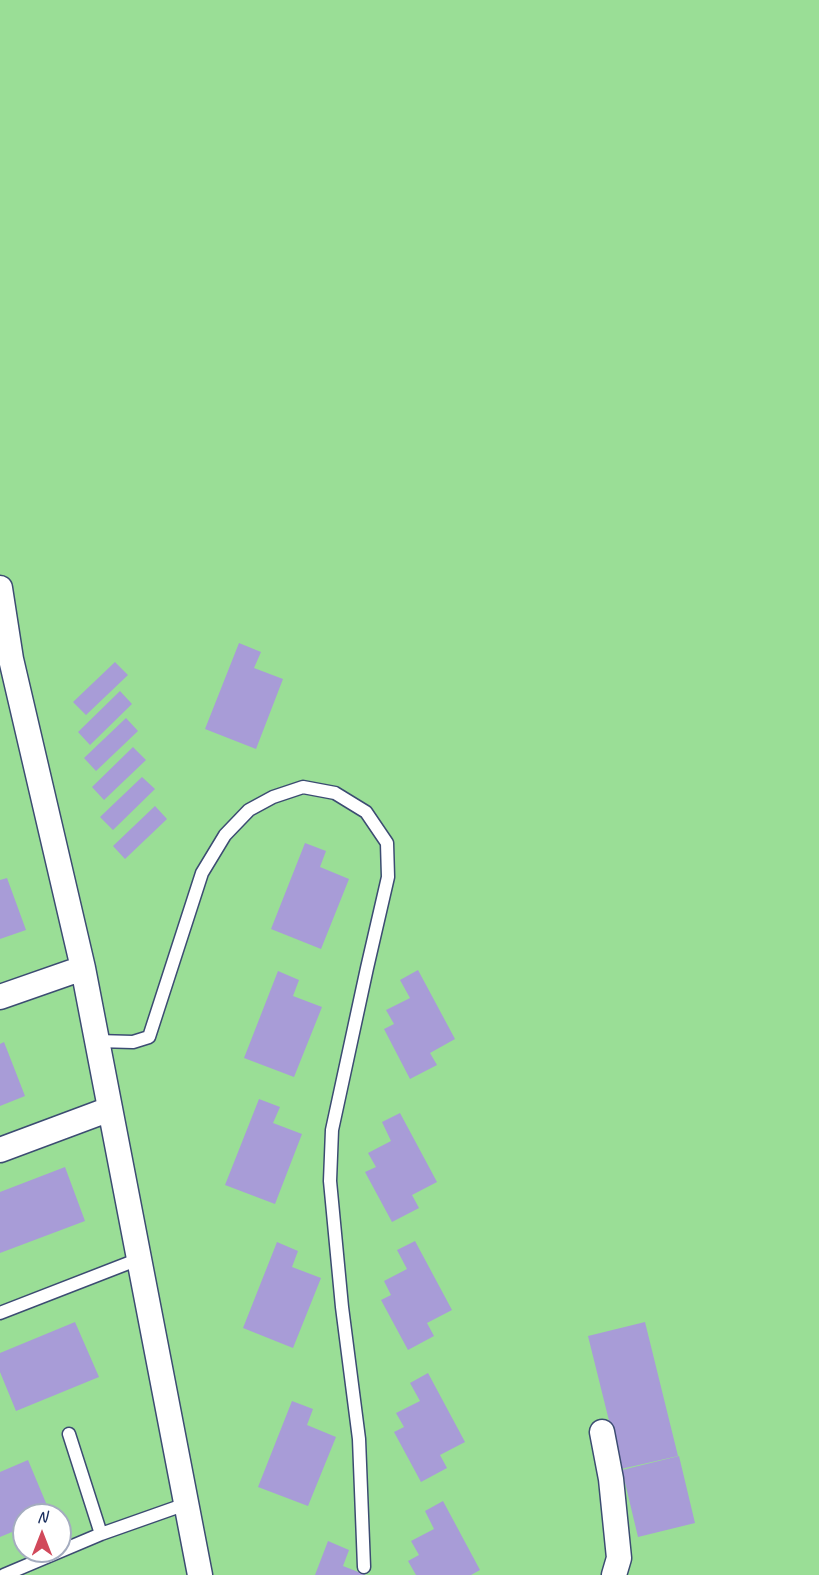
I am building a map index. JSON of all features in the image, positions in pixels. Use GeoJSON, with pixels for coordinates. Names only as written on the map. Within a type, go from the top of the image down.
{"type":"FeatureCollection","features":[{"type":"Feature","properties":{"kind":"street"},"geometry":{"type":"LineString","coordinates":[[0,588],[11,659],[83,968],[200,1575]]}},
{"type":"Feature","properties":{"kind":"street"},"geometry":{"type":"LineString","coordinates":[[0,997],[83,968]]}},
{"type":"Feature","properties":{"kind":"street"},"geometry":{"type":"LineString","coordinates":[[0,1150],[110,1109]]}},
{"type":"Feature","properties":{"kind":"street"},"geometry":{"type":"LineString","coordinates":[[602,1432],[611,1479],[619,1558],[614,1575]]}},
{"type":"Feature","properties":{"kind":"lane"},"geometry":{"type":"LineString","coordinates":[[97,1041],[132,1042],[149,1037],[202,873],[225,835],[249,810],[273,797],[303,787],[335,793],[366,812],[387,843],[388,877],[332,1130],[330,1181],[358,1439],[364,1567]]}},
{"type":"Feature","properties":{"kind":"lane"},"geometry":{"type":"LineString","coordinates":[[0,1313],[139,1259]]}},
{"type":"Feature","properties":{"kind":"lane"},"geometry":{"type":"LineString","coordinates":[[69,1434],[101,1534]]}},
{"type":"Feature","properties":{"kind":"lane"},"geometry":{"type":"LineString","coordinates":[[4,1575],[101,1534],[186,1504]]}},
{"type":"Feature","properties":{"kind":"green space"},"geometry":{"type":"Polygon","coordinates":[[[0,0],[819,0],[819,1575],[0,1575],[0,0]]]}},
{"type":"Feature","properties":{"kind":"building"},"geometry":{"type":"Polygon","coordinates":[[[239,643],[261,652],[254,668],[283,679],[256,749],[205,729],[239,643]]]}},
{"type":"Feature","properties":{"kind":"building"},"geometry":{"type":"Polygon","coordinates":[[[115,662],[128,675],[86,715],[73,702],[115,662]]]}},
{"type":"Feature","properties":{"kind":"building"},"geometry":{"type":"Polygon","coordinates":[[[120,691],[132,704],[90,745],[78,732],[120,691]]]}},
{"type":"Feature","properties":{"kind":"building"},"geometry":{"type":"Polygon","coordinates":[[[126,718],[138,731],[96,771],[84,758],[126,718]]]}},
{"type":"Feature","properties":{"kind":"building"},"geometry":{"type":"Polygon","coordinates":[[[133,747],[146,760],[104,800],[92,787],[133,747]]]}},
{"type":"Feature","properties":{"kind":"building"},"geometry":{"type":"Polygon","coordinates":[[[142,777],[155,789],[113,830],[100,817],[142,777]]]}},
{"type":"Feature","properties":{"kind":"building"},"geometry":{"type":"Polygon","coordinates":[[[155,806],[167,819],[125,859],[113,846],[155,806]]]}},
{"type":"Feature","properties":{"kind":"building"},"geometry":{"type":"Polygon","coordinates":[[[305,843],[326,851],[320,867],[349,879],[321,949],[271,929],[305,843]]]}},
{"type":"Feature","properties":{"kind":"building"},"geometry":{"type":"Polygon","coordinates":[[[7,878],[26,930],[0,939],[0,880],[7,878]]]}},
{"type":"Feature","properties":{"kind":"building"},"geometry":{"type":"Polygon","coordinates":[[[418,970],[455,1039],[430,1053],[437,1065],[410,1079],[384,1029],[394,1024],[386,1010],[410,998],[400,980],[418,970]]]}},
{"type":"Feature","properties":{"kind":"building"},"geometry":{"type":"Polygon","coordinates":[[[278,971],[299,980],[293,996],[322,1007],[294,1077],[244,1058],[278,971]]]}},
{"type":"Feature","properties":{"kind":"building"},"geometry":{"type":"Polygon","coordinates":[[[4,1042],[25,1096],[0,1106],[0,1044],[4,1042]]]}},
{"type":"Feature","properties":{"kind":"building"},"geometry":{"type":"Polygon","coordinates":[[[259,1099],[280,1107],[273,1123],[302,1134],[275,1204],[225,1185],[259,1099]]]}},
{"type":"Feature","properties":{"kind":"building"},"geometry":{"type":"Polygon","coordinates":[[[400,1113],[437,1182],[412,1195],[419,1208],[392,1222],[365,1172],[376,1167],[368,1153],[391,1141],[382,1122],[400,1113]]]}},
{"type":"Feature","properties":{"kind":"building"},"geometry":{"type":"Polygon","coordinates":[[[65,1167],[85,1221],[0,1253],[0,1192],[65,1167]]]}},
{"type":"Feature","properties":{"kind":"building"},"geometry":{"type":"Polygon","coordinates":[[[415,1241],[452,1310],[427,1323],[434,1336],[408,1350],[381,1300],[391,1295],[384,1281],[407,1269],[397,1250],[415,1241]]]}},
{"type":"Feature","properties":{"kind":"building"},"geometry":{"type":"Polygon","coordinates":[[[277,1242],[298,1251],[292,1267],[321,1278],[293,1348],[243,1328],[277,1242]]]}},
{"type":"Feature","properties":{"kind":"building"},"geometry":{"type":"Polygon","coordinates":[[[75,1322],[99,1377],[16,1411],[0,1372],[0,1353],[75,1322]]]}},
{"type":"Feature","properties":{"kind":"building"},"geometry":{"type":"Polygon","coordinates":[[[645,1322],[678,1456],[621,1469],[588,1336],[645,1322]]]}},
{"type":"Feature","properties":{"kind":"building"},"geometry":{"type":"Polygon","coordinates":[[[428,1373],[465,1442],[440,1455],[447,1468],[421,1482],[394,1432],[404,1427],[396,1413],[420,1401],[410,1383],[428,1373]]]}},
{"type":"Feature","properties":{"kind":"building"},"geometry":{"type":"Polygon","coordinates":[[[292,1401],[313,1409],[307,1425],[336,1437],[308,1506],[258,1487],[292,1401]]]}},
{"type":"Feature","properties":{"kind":"building"},"geometry":{"type":"Polygon","coordinates":[[[679,1456],[695,1523],[638,1537],[622,1470],[679,1456]]]}},
{"type":"Feature","properties":{"kind":"building"},"geometry":{"type":"Polygon","coordinates":[[[28,1460],[46,1503],[12,1503],[12,1532],[0,1537],[0,1472],[28,1460]]]}},
{"type":"Feature","properties":{"kind":"building"},"geometry":{"type":"Polygon","coordinates":[[[443,1501],[480,1570],[471,1575],[416,1575],[408,1561],[419,1555],[411,1541],[434,1529],[425,1511],[443,1501]]]}},
{"type":"Feature","properties":{"kind":"building"},"geometry":{"type":"Polygon","coordinates":[[[328,1541],[349,1550],[343,1566],[366,1575],[315,1575],[328,1541]]]}}]}
